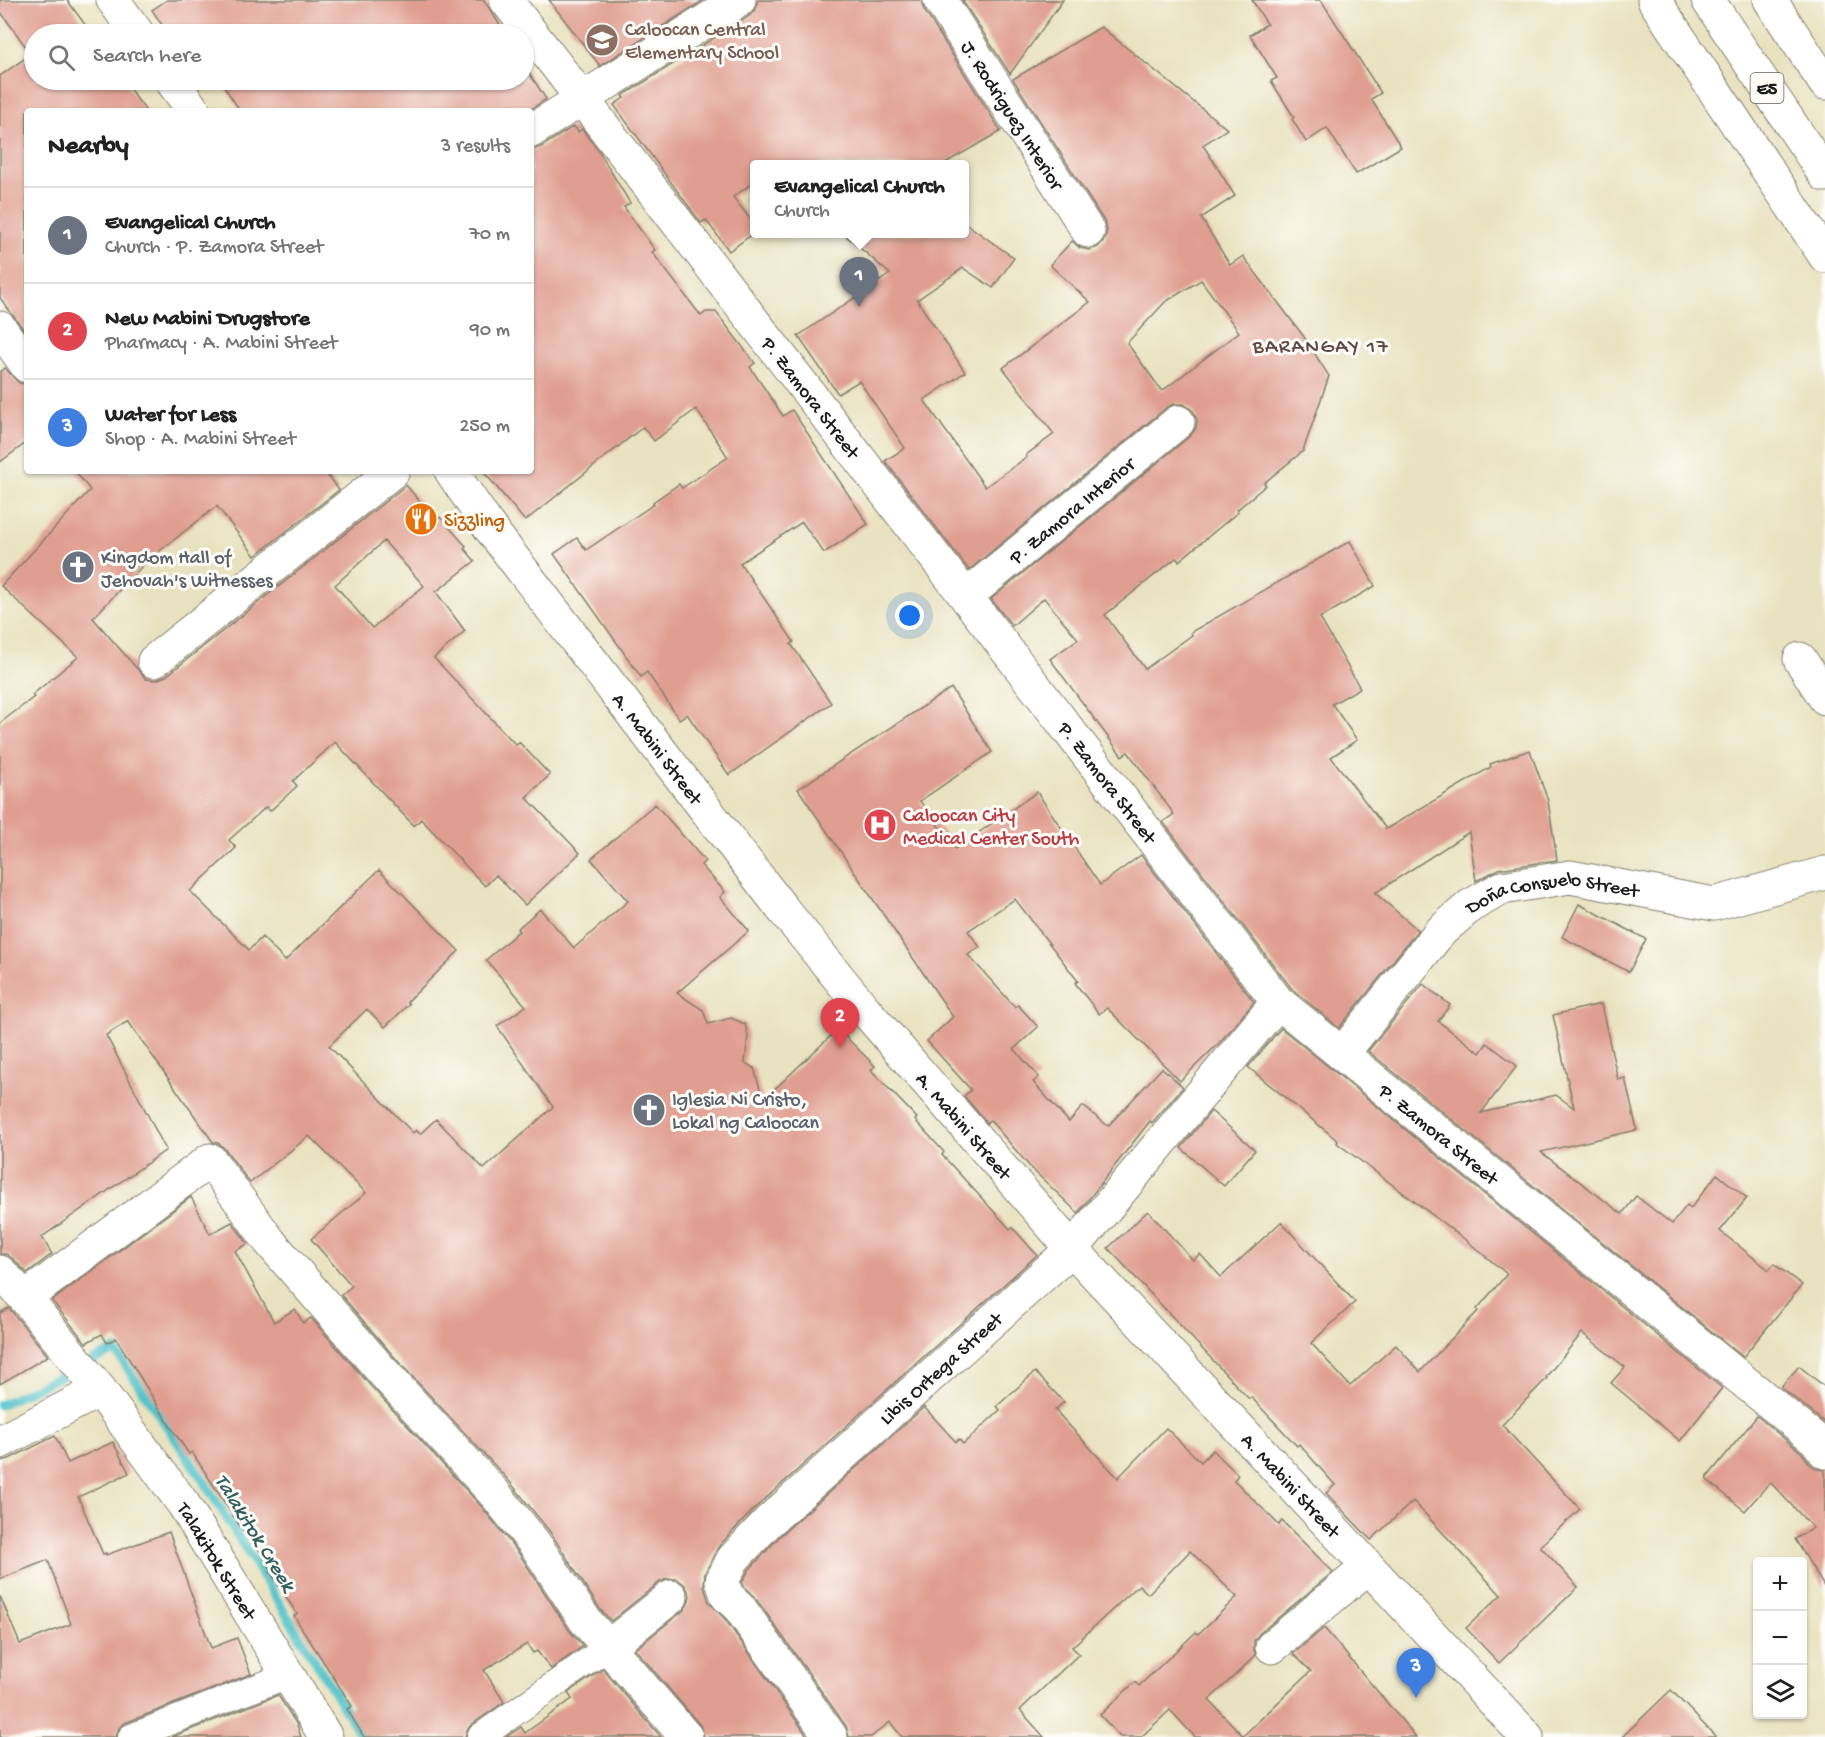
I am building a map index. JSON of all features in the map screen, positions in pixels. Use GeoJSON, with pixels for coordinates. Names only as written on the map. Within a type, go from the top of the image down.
{"type":"FeatureCollection","features":[{"type":"Feature","properties":{"kind":"main road"},"geometry":{"type":"LineString","coordinates":[[113,0],[131,24]]}},
{"type":"Feature","properties":{"kind":"main road","name":"P. Zamora Street"},"geometry":{"type":"LineString","coordinates":[[506,0],[524,24]]}},
{"type":"Feature","properties":{"kind":"main road"},"geometry":{"type":"LineString","coordinates":[[534,129],[739,0]]}},
{"type":"Feature","properties":{"kind":"main road","name":"J. Rodriguez Interior"},"geometry":{"type":"LineString","coordinates":[[940,0],[1088,231]]}},
{"type":"Feature","properties":{"kind":"main road"},"geometry":{"type":"LineString","coordinates":[[1654,0],[1825,256]]}},
{"type":"Feature","properties":{"kind":"main road","name":"E5"},"geometry":{"type":"LineString","coordinates":[[1708,0],[1825,175]]}},
{"type":"Feature","properties":{"kind":"main road","name":"E5"},"geometry":{"type":"LineString","coordinates":[[1770,0],[1825,83]]}},
{"type":"Feature","properties":{"kind":"main road","name":"P. Zamora Street"},"geometry":{"type":"LineString","coordinates":[[534,37],[1278,1002],[1816,1440],[1825,1452]]}},
{"type":"Feature","properties":{"kind":"main road"},"geometry":{"type":"LineString","coordinates":[[178,90],[192,108]]}},
{"type":"Feature","properties":{"kind":"main road"},"geometry":{"type":"LineString","coordinates":[[0,328],[24,362]]}},
{"type":"Feature","properties":{"kind":"main road","name":"P. Zamora Interior"},"geometry":{"type":"LineString","coordinates":[[966,596],[1178,422]]}},
{"type":"Feature","properties":{"kind":"main road"},"geometry":{"type":"LineString","coordinates":[[154,662],[389,474]]}},
{"type":"Feature","properties":{"kind":"main road","name":"A. Mabini Street"},"geometry":{"type":"LineString","coordinates":[[453,474],[488,524],[781,907],[865,1010],[1072,1249],[1527,1737]]}},
{"type":"Feature","properties":{"kind":"main road"},"geometry":{"type":"LineString","coordinates":[[1800,658],[1825,698]]}},
{"type":"Feature","properties":{"kind":"main road","name":"Doña Consuelo Street"},"geometry":{"type":"LineString","coordinates":[[1341,1054],[1440,932],[1470,906],[1502,888],[1570,877],[1714,904],[1825,873]]}},
{"type":"Feature","properties":{"kind":"main road","name":"Libis Ortega Street"},"geometry":{"type":"LineString","coordinates":[[831,1737],[739,1607],[728,1596],[722,1581],[733,1560],[768,1522],[1072,1249],[1278,1002]]}},
{"type":"Feature","properties":{"kind":"main road"},"geometry":{"type":"LineString","coordinates":[[24,1298],[210,1160],[270,1242],[383,1372],[495,1494],[535,1544],[585,1620],[686,1737]]}},
{"type":"Feature","properties":{"kind":"main road","name":"Talakitok Street"},"geometry":{"type":"LineString","coordinates":[[0,1272],[100,1390],[184,1505],[326,1737]]}},
{"type":"Feature","properties":{"kind":"main road"},"geometry":{"type":"LineString","coordinates":[[0,1442],[100,1390]]}},
{"type":"Feature","properties":{"kind":"main road"},"geometry":{"type":"LineString","coordinates":[[1272,1647],[1368,1567]]}},
{"type":"Feature","properties":{"kind":"main road"},"geometry":{"type":"LineString","coordinates":[[608,1647],[671,1597]]}},
{"type":"Feature","properties":{"kind":"street"},"geometry":{"type":"LineString","coordinates":[[480,1737],[608,1647]]}},
{"type":"Feature","properties":{"kind":"street"},"geometry":{"type":"LineString","coordinates":[[131,1737],[288,1675]]}},
{"type":"Feature","properties":{"kind":"building"},"geometry":{"type":"Polygon","coordinates":[[[0,0],[67,0],[85,24],[24,24],[24,44],[0,11],[0,0]]]}},
{"type":"Feature","properties":{"kind":"building"},"geometry":{"type":"Polygon","coordinates":[[[167,0],[484,0],[499,24],[161,24],[152,10],[167,0]]]}},
{"type":"Feature","properties":{"kind":"building","name":"Caloocan Central Elementary School"},"geometry":{"type":"Polygon","coordinates":[[[549,0],[704,0],[600,66],[549,0]]]}},
{"type":"Feature","properties":{"kind":"building"},"geometry":{"type":"Polygon","coordinates":[[[758,0],[921,0],[924,10],[1001,131],[951,160],[750,160],[750,185],[733,197],[750,219],[750,236],[729,251],[706,220],[701,223],[614,105],[624,98],[622,96],[749,16],[758,0]]]}},
{"type":"Feature","properties":{"kind":"building"},"geometry":{"type":"Polygon","coordinates":[[[962,0],[1063,0],[1010,74],[962,0]]]}},
{"type":"Feature","properties":{"kind":"building"},"geometry":{"type":"Polygon","coordinates":[[[1252,0],[1321,0],[1381,93],[1371,99],[1401,147],[1356,174],[1327,128],[1306,142],[1292,119],[1294,117],[1271,81],[1277,78],[1250,35],[1267,24],[1252,0]]]}},
{"type":"Feature","properties":{"kind":"building"},"geometry":{"type":"Polygon","coordinates":[[[1101,27],[1227,129],[1203,145],[1235,196],[1201,218],[1230,265],[1243,256],[1304,337],[1329,376],[1303,451],[1264,483],[1266,485],[1237,510],[1238,512],[1179,561],[1176,558],[1105,615],[1145,669],[1192,635],[1191,632],[1350,541],[1375,586],[1320,618],[1360,688],[1332,704],[1357,740],[1331,757],[1386,829],[1491,767],[1490,764],[1530,750],[1548,801],[1557,860],[1499,869],[1476,881],[1469,832],[1375,893],[1418,930],[1339,1028],[1292,989],[1163,822],[1174,814],[1128,752],[1122,756],[1050,659],[1078,639],[1044,598],[1012,626],[991,599],[1190,436],[1196,428],[1197,420],[1193,411],[1184,404],[1174,404],[1166,408],[969,570],[885,461],[905,448],[859,381],[838,394],[798,336],[890,274],[849,238],[969,238],[969,226],[1014,258],[993,288],[963,268],[917,300],[965,372],[924,400],[985,487],[1054,434],[1003,368],[1090,302],[1050,265],[1072,241],[1080,248],[1089,250],[1098,247],[1105,239],[1107,230],[1104,221],[1013,79],[1101,27]],[[1201,280],[1165,302],[1127,343],[1162,391],[1239,332],[1201,280]]]}},
{"type":"Feature","properties":{"kind":"building"},"geometry":{"type":"Polygon","coordinates":[[[24,59],[24,90],[130,90],[144,108],[24,108],[24,330],[0,298],[0,76],[24,59]]]}},
{"type":"Feature","properties":{"kind":"building"},"geometry":{"type":"Polygon","coordinates":[[[534,80],[546,99],[532,108],[238,108],[226,90],[534,90],[534,80]]]}},
{"type":"Feature","properties":{"kind":"building"},"geometry":{"type":"Polygon","coordinates":[[[574,126],[578,132],[582,129],[598,150],[630,203],[624,207],[655,250],[652,252],[701,316],[706,312],[716,312],[755,363],[750,367],[783,416],[792,410],[868,524],[824,553],[802,522],[740,563],[794,642],[791,644],[831,703],[729,775],[687,714],[679,719],[647,672],[641,677],[554,554],[577,538],[586,550],[654,504],[653,502],[679,484],[682,488],[728,457],[696,409],[654,441],[643,427],[525,521],[486,474],[534,474],[534,149],[574,126]]]}},
{"type":"Feature","properties":{"kind":"building"},"geometry":{"type":"Polygon","coordinates":[[[5,368],[19,383],[24,384],[24,444],[0,462],[0,372],[5,368]]]}},
{"type":"Feature","properties":{"kind":"building"},"geometry":{"type":"Polygon","coordinates":[[[77,474],[326,474],[339,490],[255,556],[217,506],[147,561],[93,618],[146,679],[156,680],[166,676],[406,485],[436,521],[440,517],[466,546],[464,548],[475,561],[436,592],[465,631],[434,658],[516,745],[519,742],[550,775],[526,797],[580,853],[525,905],[496,875],[485,886],[421,819],[414,826],[335,742],[293,781],[297,786],[270,811],[266,807],[229,840],[236,848],[190,891],[249,950],[262,937],[285,961],[379,870],[459,951],[385,1027],[367,1009],[329,1046],[413,1133],[416,1130],[420,1134],[436,1119],[484,1169],[553,1107],[497,1026],[526,1006],[486,960],[540,909],[574,948],[628,901],[591,859],[655,804],[705,861],[701,865],[725,892],[720,897],[749,931],[677,993],[703,1010],[708,1024],[731,1018],[745,1024],[748,1035],[745,1063],[754,1068],[763,1100],[838,1029],[875,1066],[871,1070],[917,1118],[915,1120],[944,1152],[942,1155],[1037,1255],[755,1508],[719,1546],[705,1573],[704,1587],[709,1602],[725,1619],[808,1737],[704,1737],[700,1725],[635,1649],[683,1611],[690,1595],[685,1585],[677,1579],[660,1582],[611,1621],[600,1609],[550,1532],[510,1482],[397,1360],[341,1295],[352,1286],[311,1239],[366,1193],[309,1136],[250,1183],[225,1149],[213,1142],[128,1021],[106,1035],[166,1150],[42,1237],[52,1254],[27,1273],[6,1254],[0,1254],[0,723],[34,697],[32,695],[78,657],[1,586],[90,490],[77,474]],[[384,541],[335,585],[372,628],[424,586],[384,541]]]}},
{"type":"Feature","properties":{"kind":"building"},"geometry":{"type":"Polygon","coordinates":[[[951,688],[992,752],[920,801],[955,849],[1037,792],[1100,885],[1141,855],[1254,1002],[1219,1043],[1180,1081],[1107,1008],[1099,1014],[1075,983],[1078,981],[1015,899],[968,931],[980,947],[968,955],[1015,1007],[1018,1005],[1038,1027],[1014,1049],[1039,1077],[1033,1082],[1069,1122],[1083,1106],[1108,1126],[1162,1068],[1183,1087],[1152,1123],[1150,1121],[1078,1213],[1031,1168],[990,1120],[987,1123],[964,1096],[971,1090],[927,1041],[953,1017],[798,789],[951,688]]]}},
{"type":"Feature","properties":{"kind":"building"},"geometry":{"type":"Polygon","coordinates":[[[1579,904],[1646,939],[1629,972],[1562,937],[1579,904]]]}},
{"type":"Feature","properties":{"kind":"building"},"geometry":{"type":"Polygon","coordinates":[[[1423,984],[1450,1005],[1438,1021],[1480,1053],[1487,1043],[1517,1066],[1481,1113],[1556,1095],[1574,1108],[1553,1015],[1601,1004],[1618,1080],[1625,1078],[1637,1130],[1541,1152],[1622,1214],[1636,1196],[1672,1224],[1687,1205],[1691,1208],[1717,1174],[1747,1198],[1720,1231],[1769,1270],[1774,1264],[1802,1285],[1743,1357],[1368,1051],[1423,984]]]}},
{"type":"Feature","properties":{"kind":"building"},"geometry":{"type":"Polygon","coordinates":[[[1281,1028],[1722,1388],[1680,1441],[1611,1383],[1625,1367],[1582,1333],[1547,1378],[1502,1425],[1580,1509],[1540,1546],[1578,1587],[1499,1663],[1466,1628],[1501,1595],[1413,1501],[1371,1540],[1326,1493],[1335,1485],[1299,1444],[1297,1446],[1251,1397],[1249,1399],[1108,1248],[1148,1211],[1193,1260],[1200,1254],[1221,1277],[1281,1222],[1355,1302],[1311,1343],[1350,1386],[1396,1345],[1420,1372],[1478,1311],[1477,1309],[1507,1274],[1337,1143],[1338,1141],[1248,1067],[1281,1028]]]}},
{"type":"Feature","properties":{"kind":"building"},"geometry":{"type":"Polygon","coordinates":[[[1211,1111],[1255,1150],[1224,1186],[1181,1148],[1211,1111]]]}},
{"type":"Feature","properties":{"kind":"building"},"geometry":{"type":"Polygon","coordinates":[[[191,1197],[210,1234],[232,1222],[248,1244],[235,1251],[274,1322],[295,1309],[303,1323],[311,1318],[481,1506],[520,1555],[569,1630],[583,1646],[551,1669],[537,1651],[533,1653],[527,1644],[484,1670],[504,1702],[471,1725],[465,1737],[364,1737],[347,1709],[352,1706],[294,1616],[297,1614],[246,1529],[243,1531],[192,1452],[189,1454],[116,1338],[107,1343],[102,1334],[86,1343],[52,1301],[191,1197]]]}},
{"type":"Feature","properties":{"kind":"building"},"geometry":{"type":"Polygon","coordinates":[[[9,1308],[48,1356],[0,1384],[0,1313],[9,1308]]]}},
{"type":"Feature","properties":{"kind":"building"},"geometry":{"type":"Polygon","coordinates":[[[1799,1366],[1825,1387],[1825,1423],[1781,1387],[1799,1366]]]}},
{"type":"Feature","properties":{"kind":"building"},"geometry":{"type":"Polygon","coordinates":[[[1035,1372],[1064,1402],[1055,1410],[1118,1478],[1166,1428],[1201,1462],[1213,1450],[1238,1475],[1234,1480],[1279,1525],[1282,1521],[1333,1572],[1260,1633],[1254,1641],[1256,1655],[1209,1700],[1243,1736],[1311,1671],[1293,1654],[1324,1628],[1416,1737],[1195,1737],[1170,1710],[1141,1737],[1120,1737],[1100,1715],[1135,1682],[1139,1686],[1237,1597],[1190,1551],[1148,1594],[1139,1585],[1072,1647],[1079,1654],[1020,1710],[1044,1737],[902,1737],[890,1722],[871,1737],[849,1737],[846,1726],[742,1582],[749,1570],[781,1535],[924,1407],[956,1442],[959,1439],[963,1444],[1000,1410],[997,1406],[1035,1372]]]}},
{"type":"Feature","properties":{"kind":"building"},"geometry":{"type":"Polygon","coordinates":[[[1757,1416],[1802,1453],[1810,1464],[1817,1469],[1825,1470],[1825,1588],[1795,1539],[1813,1528],[1770,1482],[1745,1511],[1706,1479],[1757,1416]]]}},
{"type":"Feature","properties":{"kind":"building"},"geometry":{"type":"Polygon","coordinates":[[[55,1436],[68,1463],[113,1442],[129,1473],[78,1497],[103,1554],[106,1553],[106,1555],[169,1532],[211,1648],[237,1638],[251,1674],[125,1723],[119,1728],[116,1737],[0,1737],[0,1596],[20,1644],[71,1624],[48,1560],[0,1579],[0,1461],[9,1459],[55,1436]]]}},
{"type":"Feature","properties":{"kind":"building"},"geometry":{"type":"Polygon","coordinates":[[[603,1669],[661,1737],[506,1737],[521,1727],[525,1733],[572,1699],[568,1693],[603,1669]]]}},
{"type":"Feature","properties":{"kind":"building"},"geometry":{"type":"Polygon","coordinates":[[[1671,1690],[1716,1737],[1622,1737],[1671,1690]]]}},
{"type":"Feature","properties":{"kind":"building"},"geometry":{"type":"Polygon","coordinates":[[[278,1695],[297,1725],[301,1737],[172,1737],[278,1695]]]}},
{"type":"Feature","properties":{"kind":"waterway","name":"Talakitok Creek"},"geometry":{"type":"LineString","coordinates":[[92,1361],[115,1350],[203,1480],[362,1737]]}},
{"type":"Feature","properties":{"kind":"waterway"},"geometry":{"type":"LineString","coordinates":[[0,1405],[71,1371]]}},
{"type":"Feature","properties":{"kind":"place","name":"Caloocan Central Elementary School"},"geometry":{"type":"Point","coordinates":[602,40]}},
{"type":"Feature","properties":{"kind":"place","name":"Evangelical Church"},"geometry":{"type":"Point","coordinates":[859,307]}},
{"type":"Feature","properties":{"kind":"place","name":"Sizzling"},"geometry":{"type":"Point","coordinates":[421,519]}},
{"type":"Feature","properties":{"kind":"place","name":"Kingdom Hall of Jehovah's Witnesses"},"geometry":{"type":"Point","coordinates":[78,567]}},
{"type":"Feature","properties":{"kind":"place","name":"Caloocan City Medical Center South"},"geometry":{"type":"Point","coordinates":[880,825]}},
{"type":"Feature","properties":{"kind":"place","name":"New Mabini Drugstore"},"geometry":{"type":"Point","coordinates":[840,1048]}},
{"type":"Feature","properties":{"kind":"place","name":"Iglesia Ni Cristo, Lokal ng Caloocan"},"geometry":{"type":"Point","coordinates":[649,1110]}},
{"type":"Feature","properties":{"kind":"place","name":"Water for Less"},"geometry":{"type":"Point","coordinates":[1416,1698]}},
{"type":"Feature","properties":{"kind":"district","name":"BARANGAY 17"},"geometry":{"type":"Point","coordinates":[1321,345]}}]}
